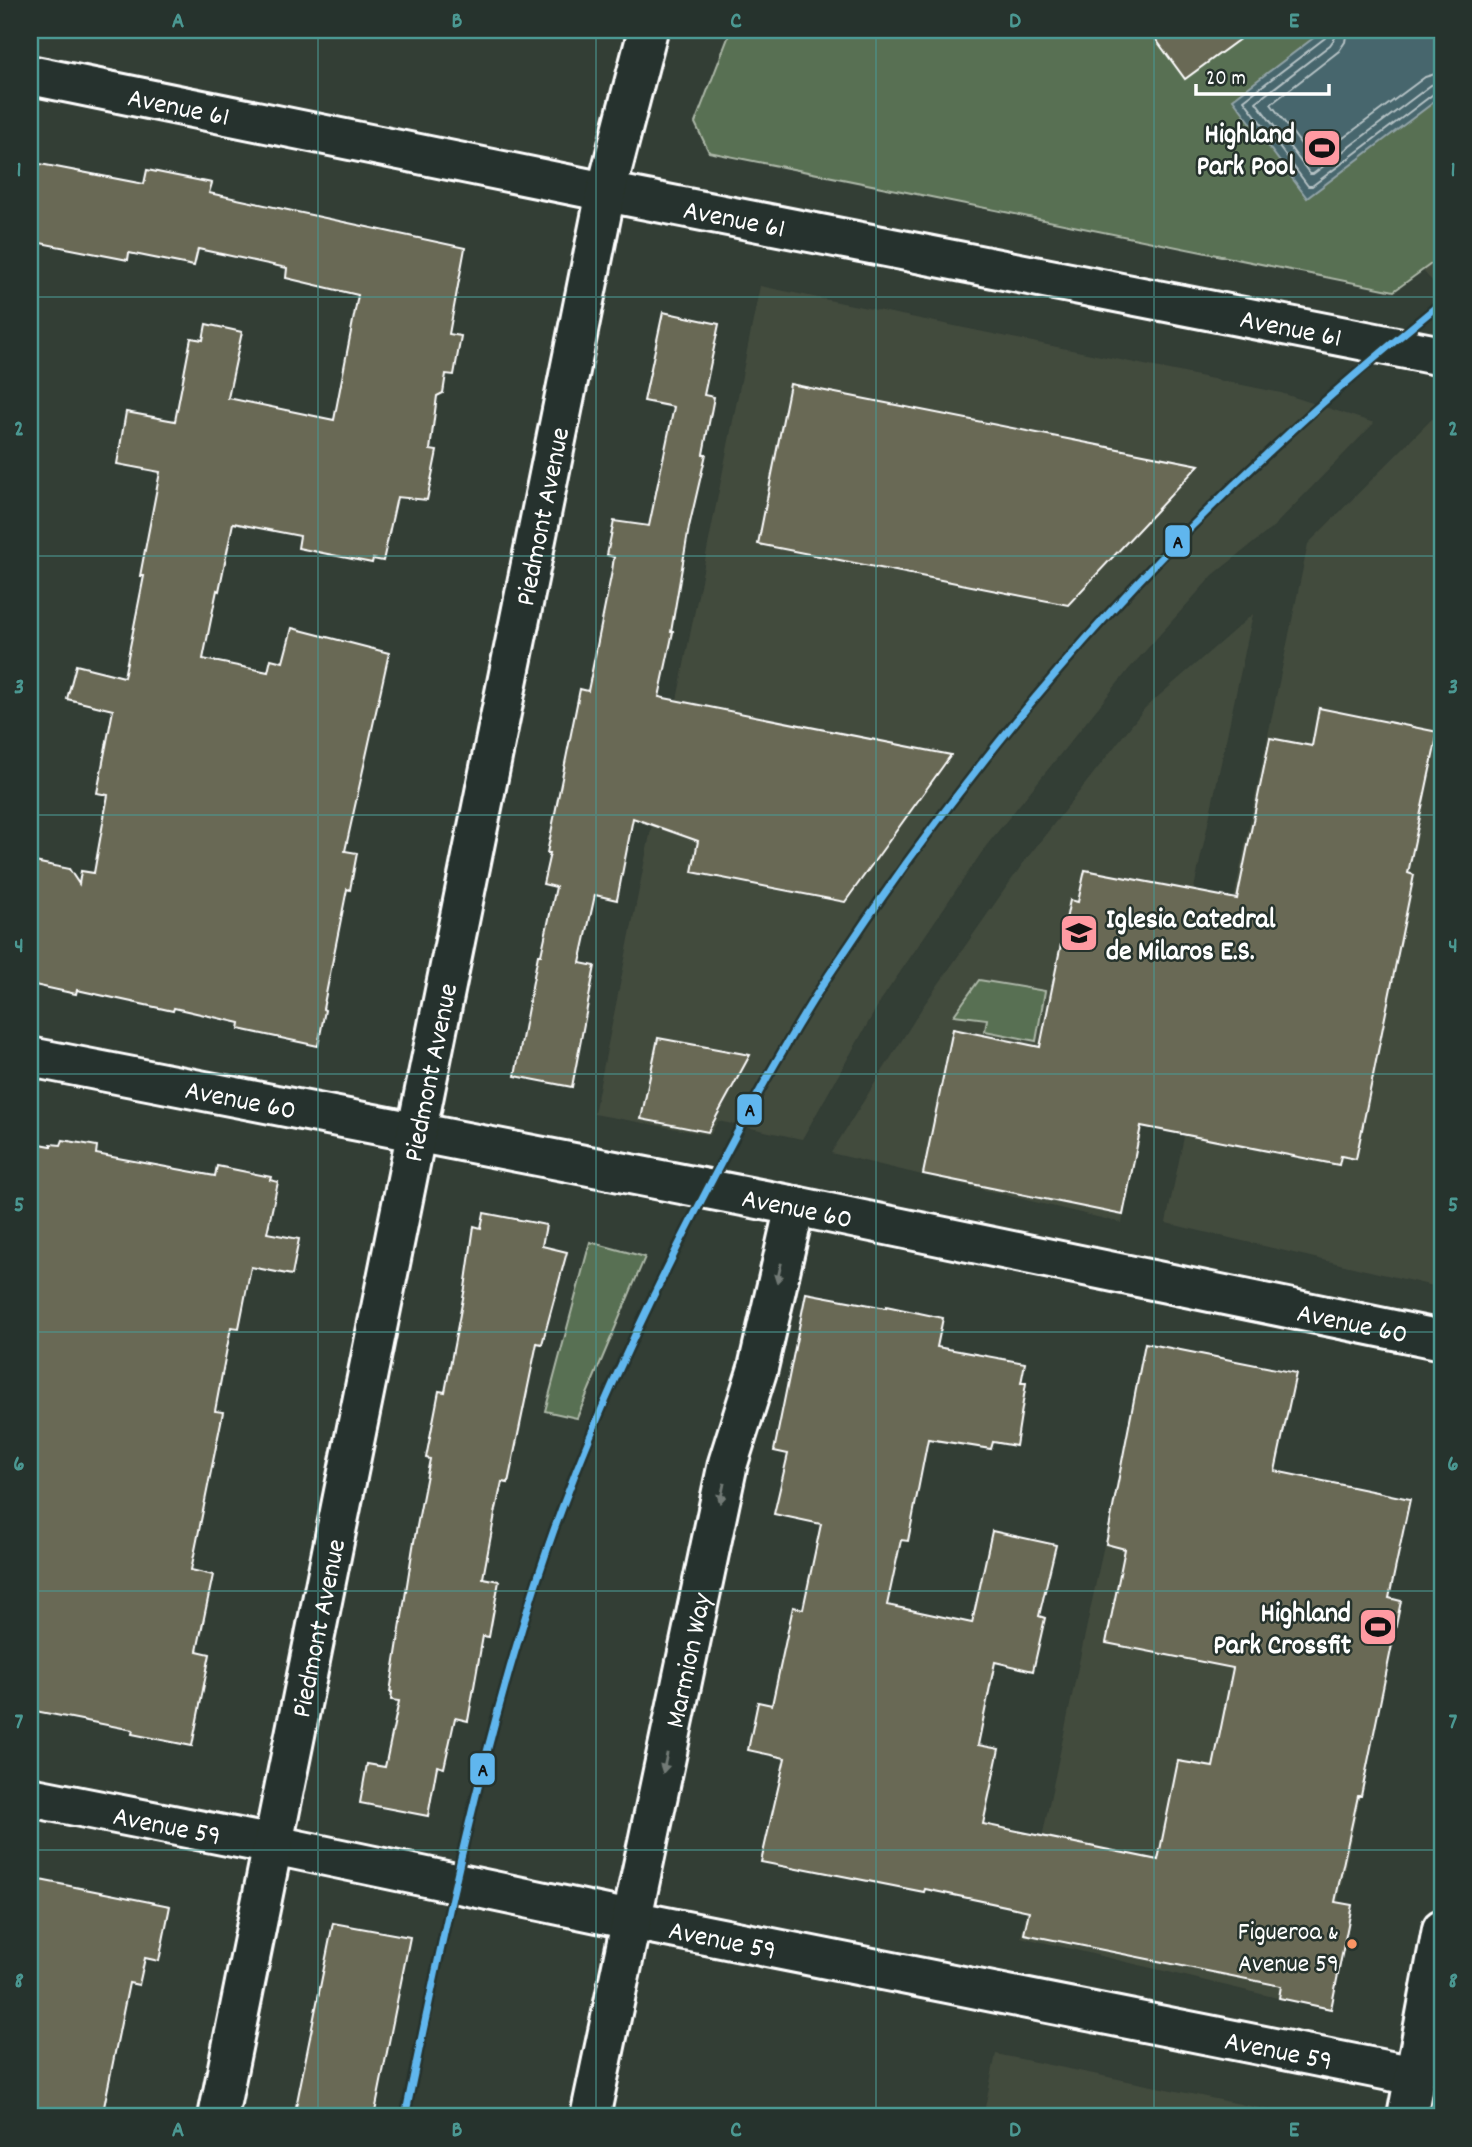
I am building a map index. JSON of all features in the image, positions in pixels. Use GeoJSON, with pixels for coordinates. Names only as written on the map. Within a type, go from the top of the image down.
{"type":"FeatureCollection","features":[{"type":"Feature","properties":{"kind":"street","name":"Piedmont Avenue"},"geometry":{"type":"LineString","coordinates":[[218,2117],[606,192],[648,30]]}},
{"type":"Feature","properties":{"kind":"street","name":"Avenue 61"},"geometry":{"type":"LineString","coordinates":[[30,75],[606,192],[1442,356]]}},
{"type":"Feature","properties":{"kind":"street","name":"Avenue 60"},"geometry":{"type":"LineString","coordinates":[[30,1057],[795,1206],[1442,1340]]}},
{"type":"Feature","properties":{"kind":"street","name":"Marmion Way"},"geometry":{"type":"LineString","coordinates":[[590,2117],[729,1463],[758,1368],[795,1206]]}},
{"type":"Feature","properties":{"kind":"street","name":"Avenue 59"},"geometry":{"type":"LineString","coordinates":[[30,1797],[1415,2076]]}},
{"type":"Feature","properties":{"kind":"street"},"geometry":{"type":"LineString","coordinates":[[1407,2117],[1442,1929]]}},
{"type":"Feature","properties":{"kind":"shaded area"},"geometry":{"type":"Polygon","coordinates":[[[1442,256],[1442,287],[1436,285],[1423,271],[1442,256]]]}},
{"type":"Feature","properties":{"kind":"shaded area"},"geometry":{"type":"Polygon","coordinates":[[[760,286],[1281,393],[1374,423],[1272,528],[1213,575],[1129,669],[986,846],[881,1000],[802,1139],[718,1121],[710,1135],[594,1114],[760,286]]]}},
{"type":"Feature","properties":{"kind":"shaded area"},"geometry":{"type":"Polygon","coordinates":[[[1432,419],[1442,421],[1442,1288],[1166,1223],[1308,544],[1432,419]]]}},
{"type":"Feature","properties":{"kind":"shaded area","name":"Iglesia Catedral de Milaros E.S."},"geometry":{"type":"Polygon","coordinates":[[[1253,614],[1122,1223],[831,1153],[924,1005],[1024,862],[1145,708],[1253,614]]]}},
{"type":"Feature","properties":{"kind":"shaded area"},"geometry":{"type":"Polygon","coordinates":[[[1105,1540],[1401,1601],[1316,2007],[1021,1937],[1105,1540]]]}},
{"type":"Feature","properties":{"kind":"shaded area"},"geometry":{"type":"Polygon","coordinates":[[[996,2054],[1294,2115],[1294,2117],[983,2117],[996,2054]]]}},
{"type":"Feature","properties":{"kind":"green space"},"geometry":{"type":"Polygon","coordinates":[[[731,30],[1442,30],[1442,256],[1394,291],[709,152],[695,123],[731,30]]]}},
{"type":"Feature","properties":{"kind":"green space"},"geometry":{"type":"Polygon","coordinates":[[[979,980],[1045,991],[1036,1041],[985,1031],[987,1019],[954,1015],[979,980]]]}},
{"type":"Feature","properties":{"kind":"green space"},"geometry":{"type":"Polygon","coordinates":[[[590,1242],[645,1257],[577,1418],[545,1411],[590,1242]]]}},
{"type":"Feature","properties":{"kind":"water","name":"Highland Park Pool"},"geometry":{"type":"Polygon","coordinates":[[[1324,30],[1442,30],[1442,96],[1307,198],[1233,99],[1324,30]]]}},
{"type":"Feature","properties":{"kind":"building"},"geometry":{"type":"Polygon","coordinates":[[[1149,30],[1252,30],[1185,79],[1149,30]]]}},
{"type":"Feature","properties":{"kind":"building"},"geometry":{"type":"Polygon","coordinates":[[[30,162],[144,184],[147,170],[212,183],[209,193],[465,248],[449,334],[461,336],[454,375],[446,374],[443,393],[437,396],[430,450],[437,451],[427,500],[397,497],[383,561],[373,559],[372,563],[298,548],[300,536],[233,523],[203,659],[268,672],[271,659],[283,662],[292,628],[389,653],[345,851],[357,853],[350,890],[347,889],[318,1046],[239,1029],[240,1023],[174,1008],[173,1011],[77,990],[76,994],[30,984],[30,861],[69,869],[79,884],[81,871],[94,873],[108,795],[97,793],[113,710],[67,699],[76,665],[124,677],[144,576],[140,576],[160,472],[117,464],[126,412],[175,421],[191,338],[203,340],[206,324],[242,332],[228,398],[334,420],[358,295],[286,278],[287,268],[198,249],[194,266],[129,253],[128,260],[30,241],[30,162]]]}},
{"type":"Feature","properties":{"kind":"building"},"geometry":{"type":"Polygon","coordinates":[[[663,312],[719,324],[704,395],[714,397],[703,454],[706,454],[689,527],[673,632],[659,697],[951,755],[845,902],[692,872],[698,841],[633,818],[617,900],[595,895],[580,963],[595,966],[572,1087],[515,1076],[538,955],[541,955],[556,887],[543,884],[550,853],[547,853],[580,689],[588,691],[612,571],[614,557],[607,555],[614,521],[649,526],[674,407],[644,401],[663,312]]]}},
{"type":"Feature","properties":{"kind":"building"},"geometry":{"type":"Polygon","coordinates":[[[790,384],[1199,465],[1068,605],[758,544],[790,384]]]}},
{"type":"Feature","properties":{"kind":"building"},"geometry":{"type":"Polygon","coordinates":[[[1319,708],[1438,732],[1408,873],[1414,875],[1356,1159],[1341,1156],[1339,1165],[1141,1126],[1123,1215],[923,1174],[953,1029],[1040,1047],[1070,900],[1078,902],[1085,870],[1237,899],[1270,738],[1312,746],[1319,708]]]}},
{"type":"Feature","properties":{"kind":"building"},"geometry":{"type":"Polygon","coordinates":[[[658,1038],[750,1055],[708,1132],[641,1119],[658,1038]]]}},
{"type":"Feature","properties":{"kind":"building"},"geometry":{"type":"Polygon","coordinates":[[[63,1140],[97,1146],[96,1154],[215,1176],[217,1166],[271,1177],[270,1180],[278,1182],[267,1233],[299,1239],[292,1275],[251,1267],[239,1328],[231,1327],[215,1411],[223,1412],[191,1570],[213,1575],[197,1651],[210,1654],[192,1746],[132,1734],[133,1730],[30,1710],[30,1142],[51,1146],[61,1145],[63,1140]]]}},
{"type":"Feature","properties":{"kind":"building"},"geometry":{"type":"Polygon","coordinates":[[[484,1213],[546,1225],[542,1246],[567,1252],[542,1344],[537,1343],[508,1483],[502,1482],[495,1514],[483,1578],[499,1581],[489,1637],[483,1636],[468,1721],[455,1718],[444,1768],[437,1766],[428,1816],[360,1803],[367,1764],[385,1767],[399,1701],[391,1700],[390,1692],[430,1459],[426,1458],[439,1391],[445,1392],[474,1226],[481,1228],[484,1213]]]}},
{"type":"Feature","properties":{"kind":"building"},"geometry":{"type":"Polygon","coordinates":[[[806,1293],[943,1318],[937,1347],[1025,1363],[1021,1383],[1026,1383],[1016,1446],[993,1442],[991,1449],[928,1439],[908,1541],[901,1540],[887,1605],[972,1623],[992,1531],[1056,1545],[1039,1616],[1045,1618],[1033,1671],[995,1662],[978,1745],[999,1749],[983,1824],[1158,1860],[1178,1761],[1213,1767],[1233,1668],[1106,1643],[1125,1549],[1106,1544],[1145,1343],[1296,1373],[1275,1471],[1410,1499],[1389,1598],[1401,1601],[1361,1796],[1358,1796],[1335,1902],[1352,1905],[1331,2009],[1279,1998],[1281,1986],[1024,1934],[1029,1911],[925,1889],[924,1892],[761,1862],[785,1758],[748,1750],[758,1702],[772,1705],[793,1607],[803,1609],[821,1524],[774,1514],[788,1454],[774,1451],[806,1293]]]}},
{"type":"Feature","properties":{"kind":"building"},"geometry":{"type":"Polygon","coordinates":[[[30,1878],[170,1906],[159,1961],[145,1958],[139,1985],[129,1983],[102,2117],[30,2117],[30,1878]]]}},
{"type":"Feature","properties":{"kind":"building"},"geometry":{"type":"Polygon","coordinates":[[[333,1923],[410,1937],[374,2117],[294,2117],[333,1923]]]}},
{"type":"Feature","properties":{"kind":"transit line","name":"A"},"geometry":{"type":"LineString","coordinates":[[405,2117],[451,1900],[486,1756],[526,1614],[549,1544],[581,1458],[636,1332],[697,1209],[777,1061],[811,1003],[877,904],[980,766],[1034,699],[1149,571],[1209,509],[1334,393],[1442,302]]}},
{"type":"Feature","properties":{"kind":"place","name":"Highland Park Pool"},"geometry":{"type":"Point","coordinates":[1322,148]}},
{"type":"Feature","properties":{"kind":"place","name":"Iglesia Catedral de Milaros E.S."},"geometry":{"type":"Point","coordinates":[1079,933]}},
{"type":"Feature","properties":{"kind":"place","name":"Highland Park Crossfit"},"geometry":{"type":"Point","coordinates":[1378,1627]}},
{"type":"Feature","properties":{"kind":"place","name":"Figueroa & Avenue 59"},"geometry":{"type":"Point","coordinates":[1352,1944]}}]}
